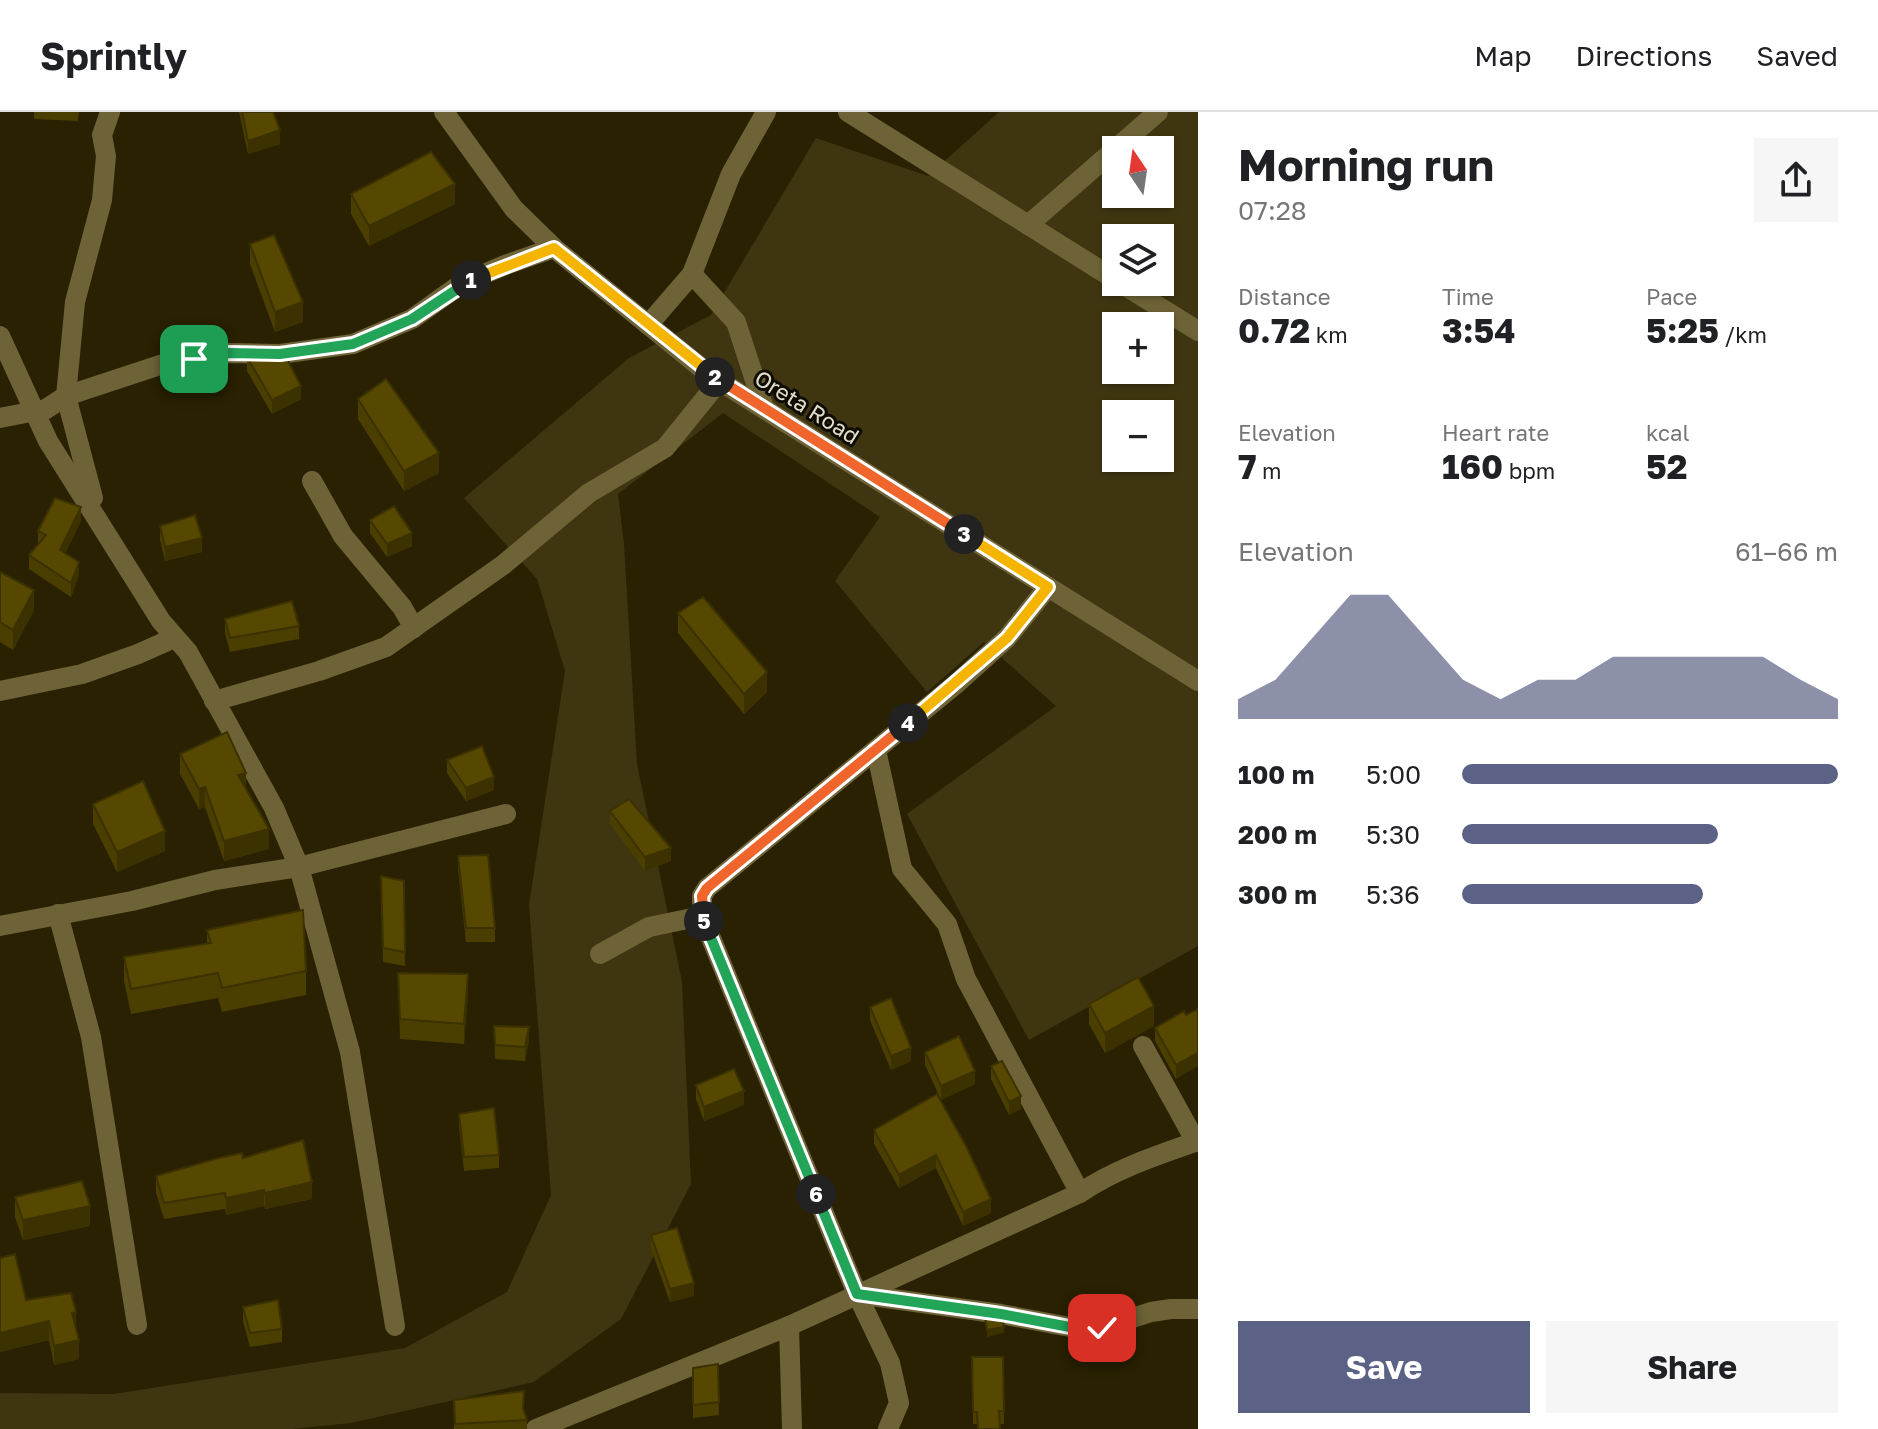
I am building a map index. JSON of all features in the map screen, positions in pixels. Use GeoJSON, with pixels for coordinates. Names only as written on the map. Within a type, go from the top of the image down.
{"type":"FeatureCollection","features":[{"type":"Feature","properties":{"kind":"street"},"geometry":{"type":"LineString","coordinates":[[98,518],[66,396],[75,302],[102,200],[106,156],[102,135],[110,112]]}},
{"type":"Feature","properties":{"kind":"street","name":"Oreta Road"},"geometry":{"type":"LineString","coordinates":[[444,112],[514,209],[554,248],[720,380],[1198,681]]}},
{"type":"Feature","properties":{"kind":"street"},"geometry":{"type":"LineString","coordinates":[[648,325],[692,274],[731,174],[766,112]]}},
{"type":"Feature","properties":{"kind":"street"},"geometry":{"type":"LineString","coordinates":[[848,112],[1102,272]]}},
{"type":"Feature","properties":{"kind":"street"},"geometry":{"type":"LineString","coordinates":[[1028,225],[1158,112]]}},
{"type":"Feature","properties":{"kind":"street"},"geometry":{"type":"LineString","coordinates":[[0,418],[34,413],[66,396],[166,363],[229,353],[280,354],[353,344],[412,319],[461,284],[554,248]]}},
{"type":"Feature","properties":{"kind":"street"},"geometry":{"type":"LineString","coordinates":[[692,274],[736,322],[764,408]]}},
{"type":"Feature","properties":{"kind":"street"},"geometry":{"type":"LineString","coordinates":[[1141,296],[1198,331]]}},
{"type":"Feature","properties":{"kind":"street"},"geometry":{"type":"LineString","coordinates":[[0,336],[48,441],[174,638],[188,652],[274,808],[299,867],[350,1052],[395,1326]]}},
{"type":"Feature","properties":{"kind":"street"},"geometry":{"type":"LineString","coordinates":[[214,701],[376,651],[414,628],[503,565],[589,493],[665,448],[720,380]]}},
{"type":"Feature","properties":{"kind":"street"},"geometry":{"type":"LineString","coordinates":[[312,481],[343,536],[402,607],[414,628]]}},
{"type":"Feature","properties":{"kind":"street"},"geometry":{"type":"LineString","coordinates":[[888,1429],[899,1403],[890,1363],[857,1294],[702,916],[702,896],[707,888],[1007,638],[1048,587]]}},
{"type":"Feature","properties":{"kind":"street"},"geometry":{"type":"LineString","coordinates":[[0,691],[82,674],[174,638]]}},
{"type":"Feature","properties":{"kind":"street"},"geometry":{"type":"LineString","coordinates":[[876,750],[902,869],[947,924],[966,979],[1080,1193]]}},
{"type":"Feature","properties":{"kind":"street"},"geometry":{"type":"LineString","coordinates":[[0,926],[132,901],[227,877],[299,867],[506,814]]}},
{"type":"Feature","properties":{"kind":"street"},"geometry":{"type":"LineString","coordinates":[[58,914],[91,1037],[137,1325]]}},
{"type":"Feature","properties":{"kind":"street"},"geometry":{"type":"LineString","coordinates":[[600,954],[649,927],[702,916]]}},
{"type":"Feature","properties":{"kind":"street"},"geometry":{"type":"LineString","coordinates":[[536,1429],[789,1326],[1142,1162],[1197,1141],[1143,1046]]}},
{"type":"Feature","properties":{"kind":"street"},"geometry":{"type":"LineString","coordinates":[[857,1294],[1001,1314],[1075,1328],[1102,1328],[1151,1312],[1198,1309]]}},
{"type":"Feature","properties":{"kind":"street"},"geometry":{"type":"LineString","coordinates":[[789,1326],[792,1429]]}},
{"type":"Feature","properties":{"kind":"shaded area"},"geometry":{"type":"Polygon","coordinates":[[[999,112],[1198,112],[1198,946],[1029,1040],[907,814],[1056,706],[984,642],[927,692],[835,581],[880,517],[723,413],[618,494],[624,544],[637,764],[682,982],[691,1184],[621,1319],[534,1382],[351,1423],[290,1429],[0,1429],[0,1393],[114,1394],[405,1348],[507,1292],[551,1195],[529,905],[565,671],[537,579],[464,498],[629,358],[711,315],[816,138],[928,176],[999,112]]]}},
{"type":"Feature","properties":{"kind":"building"},"geometry":{"type":"Polygon","coordinates":[[[242,112],[273,112],[280,130],[248,141],[242,112]]]}},
{"type":"Feature","properties":{"kind":"building"},"geometry":{"type":"Polygon","coordinates":[[[431,152],[455,184],[369,226],[351,194],[431,152]]]}},
{"type":"Feature","properties":{"kind":"building"},"geometry":{"type":"Polygon","coordinates":[[[274,235],[303,302],[275,312],[250,244],[274,235]]]}},
{"type":"Feature","properties":{"kind":"building"},"geometry":{"type":"Polygon","coordinates":[[[257,353],[284,353],[301,386],[272,400],[247,357],[257,353]]]}},
{"type":"Feature","properties":{"kind":"building"},"geometry":{"type":"Polygon","coordinates":[[[386,379],[439,453],[404,471],[358,399],[386,379]]]}},
{"type":"Feature","properties":{"kind":"building"},"geometry":{"type":"Polygon","coordinates":[[[55,498],[81,507],[60,550],[79,562],[71,583],[29,555],[46,535],[38,531],[55,498]]]}},
{"type":"Feature","properties":{"kind":"building"},"geometry":{"type":"Polygon","coordinates":[[[394,506],[412,533],[387,544],[370,520],[394,506]]]}},
{"type":"Feature","properties":{"kind":"building"},"geometry":{"type":"Polygon","coordinates":[[[195,515],[202,538],[165,547],[160,526],[195,515]]]}},
{"type":"Feature","properties":{"kind":"building"},"geometry":{"type":"Polygon","coordinates":[[[0,572],[34,590],[13,630],[0,622],[0,572]]]}},
{"type":"Feature","properties":{"kind":"building"},"geometry":{"type":"Polygon","coordinates":[[[703,597],[767,672],[744,694],[678,613],[703,597]]]}},
{"type":"Feature","properties":{"kind":"building"},"geometry":{"type":"Polygon","coordinates":[[[292,601],[299,626],[230,638],[225,619],[292,601]]]}},
{"type":"Feature","properties":{"kind":"building"},"geometry":{"type":"Polygon","coordinates":[[[227,732],[246,773],[238,775],[269,829],[224,841],[205,787],[199,789],[180,754],[227,732]]]}},
{"type":"Feature","properties":{"kind":"building"},"geometry":{"type":"Polygon","coordinates":[[[482,746],[494,777],[466,788],[447,760],[482,746]]]}},
{"type":"Feature","properties":{"kind":"building"},"geometry":{"type":"Polygon","coordinates":[[[143,781],[165,831],[117,852],[93,804],[143,781]]]}},
{"type":"Feature","properties":{"kind":"building"},"geometry":{"type":"Polygon","coordinates":[[[629,799],[671,848],[645,857],[610,811],[629,799]]]}},
{"type":"Feature","properties":{"kind":"building"},"geometry":{"type":"Polygon","coordinates":[[[488,855],[495,928],[466,928],[458,856],[488,855]]]}},
{"type":"Feature","properties":{"kind":"building"},"geometry":{"type":"Polygon","coordinates":[[[381,876],[404,881],[405,952],[383,948],[381,876]]]}},
{"type":"Feature","properties":{"kind":"building"},"geometry":{"type":"Polygon","coordinates":[[[303,910],[306,971],[222,988],[218,973],[131,989],[124,957],[211,943],[207,930],[303,910]]]}},
{"type":"Feature","properties":{"kind":"building"},"geometry":{"type":"Polygon","coordinates":[[[398,973],[468,974],[464,1024],[400,1019],[398,973]]]}},
{"type":"Feature","properties":{"kind":"building"},"geometry":{"type":"Polygon","coordinates":[[[1138,977],[1154,1006],[1105,1033],[1089,1004],[1138,977]]]}},
{"type":"Feature","properties":{"kind":"building"},"geometry":{"type":"Polygon","coordinates":[[[891,998],[911,1048],[891,1056],[870,1007],[891,998]]]}},
{"type":"Feature","properties":{"kind":"building"},"geometry":{"type":"Polygon","coordinates":[[[1198,1009],[1198,1053],[1176,1065],[1155,1028],[1184,1011],[1186,1015],[1198,1009]]]}},
{"type":"Feature","properties":{"kind":"building"},"geometry":{"type":"Polygon","coordinates":[[[494,1026],[529,1027],[525,1047],[495,1045],[494,1026]]]}},
{"type":"Feature","properties":{"kind":"building"},"geometry":{"type":"Polygon","coordinates":[[[959,1036],[975,1071],[941,1086],[925,1052],[959,1036]]]}},
{"type":"Feature","properties":{"kind":"building"},"geometry":{"type":"Polygon","coordinates":[[[1002,1061],[1021,1096],[1009,1102],[991,1066],[1002,1061]]]}},
{"type":"Feature","properties":{"kind":"building"},"geometry":{"type":"Polygon","coordinates":[[[734,1069],[744,1091],[704,1107],[696,1085],[734,1069]]]}},
{"type":"Feature","properties":{"kind":"building"},"geometry":{"type":"Polygon","coordinates":[[[937,1094],[991,1199],[963,1212],[936,1155],[899,1175],[874,1130],[937,1094]]]}},
{"type":"Feature","properties":{"kind":"building"},"geometry":{"type":"Polygon","coordinates":[[[494,1108],[499,1155],[464,1157],[459,1114],[494,1108]]]}},
{"type":"Feature","properties":{"kind":"building"},"geometry":{"type":"Polygon","coordinates":[[[303,1140],[312,1182],[265,1193],[264,1190],[226,1198],[225,1193],[164,1203],[156,1176],[242,1153],[243,1158],[303,1140]]]}},
{"type":"Feature","properties":{"kind":"building"},"geometry":{"type":"Polygon","coordinates":[[[82,1181],[90,1206],[23,1220],[15,1197],[82,1181]]]}},
{"type":"Feature","properties":{"kind":"building"},"geometry":{"type":"Polygon","coordinates":[[[677,1228],[694,1283],[670,1289],[651,1235],[677,1228]]]}},
{"type":"Feature","properties":{"kind":"building"},"geometry":{"type":"Polygon","coordinates":[[[15,1254],[26,1300],[71,1293],[79,1340],[54,1346],[49,1321],[0,1333],[0,1258],[15,1254]]]}},
{"type":"Feature","properties":{"kind":"building"},"geometry":{"type":"Polygon","coordinates":[[[278,1300],[282,1329],[250,1333],[243,1307],[278,1300]]]}},
{"type":"Feature","properties":{"kind":"building"},"geometry":{"type":"Polygon","coordinates":[[[985,1318],[1003,1321],[1004,1327],[987,1330],[985,1318]]]}},
{"type":"Feature","properties":{"kind":"building"},"geometry":{"type":"Polygon","coordinates":[[[972,1357],[1003,1357],[1004,1411],[999,1411],[1000,1429],[978,1429],[977,1412],[973,1412],[972,1357]]]}},
{"type":"Feature","properties":{"kind":"building"},"geometry":{"type":"Polygon","coordinates":[[[718,1364],[719,1402],[693,1405],[693,1368],[718,1364]]]}},
{"type":"Feature","properties":{"kind":"building"},"geometry":{"type":"Polygon","coordinates":[[[524,1391],[523,1408],[527,1420],[455,1424],[454,1400],[524,1391]]]}},
{"type":"Feature","properties":{"kind":"route"},"geometry":{"type":"LineString","coordinates":[[194,359],[229,353],[280,354],[353,344],[412,319],[461,284],[554,248],[710,375],[1048,587],[1007,638],[956,684],[707,888],[702,896],[702,916],[857,1294],[1001,1314],[1075,1328],[1102,1328]]}}]}
